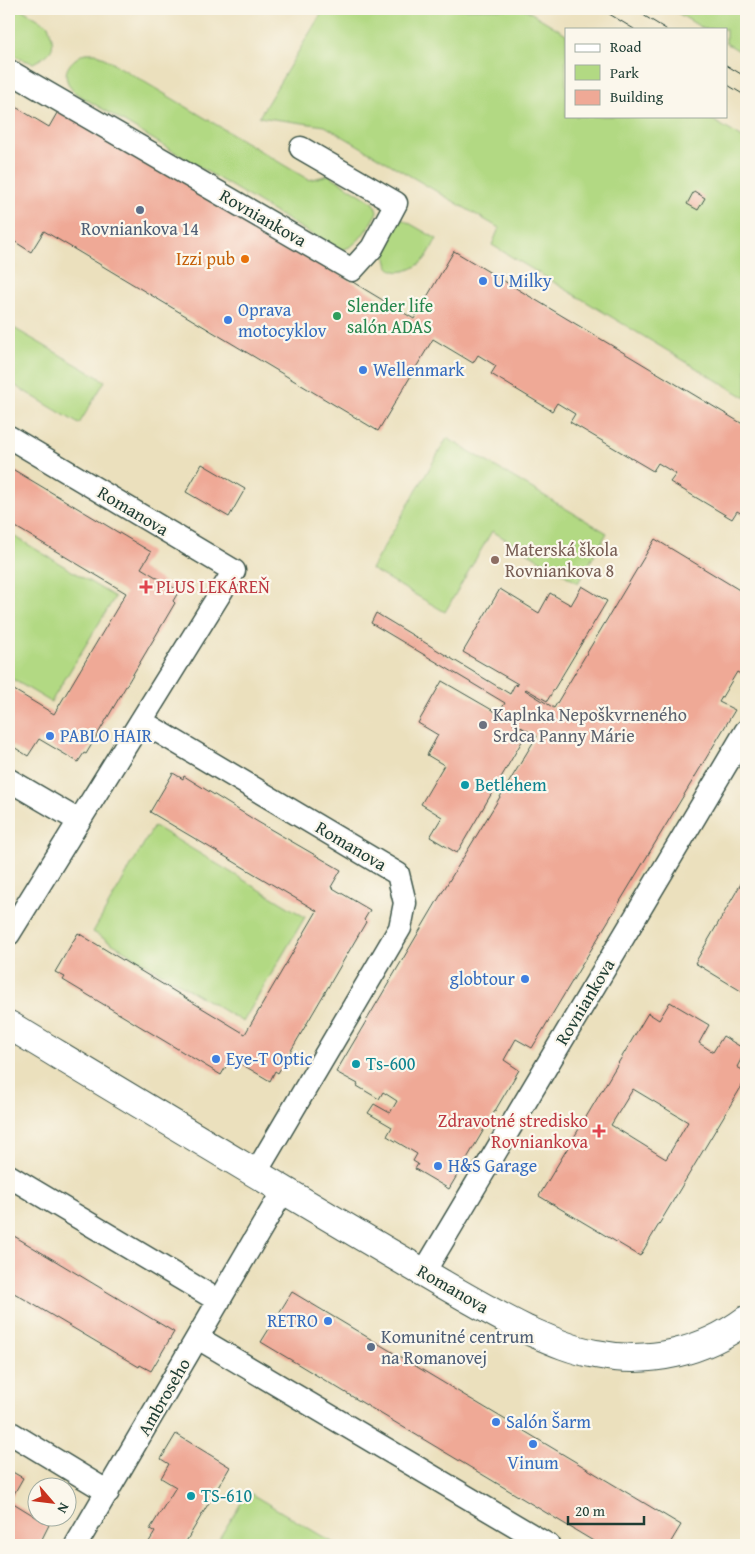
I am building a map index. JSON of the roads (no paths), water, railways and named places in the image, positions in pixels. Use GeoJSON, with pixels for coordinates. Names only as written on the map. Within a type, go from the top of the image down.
{"type":"FeatureCollection","features":[{"type":"Feature","properties":{"kind":"street","name":"Rovniankova"},"geometry":{"type":"LineString","coordinates":[[9,70],[352,270],[372,248],[396,204],[301,148]]}},
{"type":"Feature","properties":{"kind":"street","name":"Romanova"},"geometry":{"type":"LineString","coordinates":[[9,437],[234,571],[9,934]]}},
{"type":"Feature","properties":{"kind":"street","name":"Romanova"},"geometry":{"type":"LineString","coordinates":[[141,721],[398,874],[405,903],[400,928],[255,1174]]}},
{"type":"Feature","properties":{"kind":"street","name":"Rovniankova"},"geometry":{"type":"LineString","coordinates":[[424,1272],[746,731]]}},
{"type":"Feature","properties":{"kind":"street"},"geometry":{"type":"LineString","coordinates":[[9,780],[79,822]]}},
{"type":"Feature","properties":{"kind":"street","name":"Romanova"},"geometry":{"type":"LineString","coordinates":[[9,1025],[283,1191],[487,1310],[568,1347],[596,1354],[635,1358],[670,1355],[714,1340],[746,1320]]}},
{"type":"Feature","properties":{"kind":"street"},"geometry":{"type":"LineString","coordinates":[[9,1176],[219,1301],[283,1191]]}},
{"type":"Feature","properties":{"kind":"street","name":"Ambroseho"},"geometry":{"type":"LineString","coordinates":[[76,1545],[219,1301]]}},
{"type":"Feature","properties":{"kind":"street"},"geometry":{"type":"LineString","coordinates":[[198,1338],[548,1545]]}},
{"type":"Feature","properties":{"kind":"street"},"geometry":{"type":"LineString","coordinates":[[9,1432],[108,1492]]}},
{"type":"Feature","properties":{"kind":"tram line"},"geometry":{"type":"LineString","coordinates":[[601,9],[632,28]]}},
{"type":"Feature","properties":{"kind":"tram line"},"geometry":{"type":"LineString","coordinates":[[633,9],[664,28]]}},
{"type":"Feature","properties":{"kind":"tram line"},"geometry":{"type":"LineString","coordinates":[[728,66],[746,77]]}},
{"type":"Feature","properties":{"kind":"tram line"},"geometry":{"type":"LineString","coordinates":[[728,85],[746,96]]}},
{"type":"Feature","properties":{"kind":"place","name":"Rovniankova 14"},"geometry":{"type":"Point","coordinates":[140,210]}},
{"type":"Feature","properties":{"kind":"place","name":"Izzi pub"},"geometry":{"type":"Point","coordinates":[245,259]}},
{"type":"Feature","properties":{"kind":"place","name":"U Milky"},"geometry":{"type":"Point","coordinates":[483,281]}},
{"type":"Feature","properties":{"kind":"place","name":"Slender life salón ADAS"},"geometry":{"type":"Point","coordinates":[337,316]}},
{"type":"Feature","properties":{"kind":"place","name":"Oprava motocyklov"},"geometry":{"type":"Point","coordinates":[228,320]}},
{"type":"Feature","properties":{"kind":"place","name":"Wellenmark"},"geometry":{"type":"Point","coordinates":[363,370]}},
{"type":"Feature","properties":{"kind":"place","name":"Materská škola Rovniankova 8"},"geometry":{"type":"Point","coordinates":[495,560]}},
{"type":"Feature","properties":{"kind":"place","name":"PLUS LEKÁREŇ"},"geometry":{"type":"Point","coordinates":[146,587]}},
{"type":"Feature","properties":{"kind":"place","name":"Kaplnka Nepoškvrneného Srdca Panny Márie"},"geometry":{"type":"Point","coordinates":[483,725]}},
{"type":"Feature","properties":{"kind":"place","name":"PABLO HAIR"},"geometry":{"type":"Point","coordinates":[50,736]}},
{"type":"Feature","properties":{"kind":"place","name":"Betlehem"},"geometry":{"type":"Point","coordinates":[465,785]}},
{"type":"Feature","properties":{"kind":"place","name":"globtour"},"geometry":{"type":"Point","coordinates":[525,979]}},
{"type":"Feature","properties":{"kind":"place","name":"Eye-T Optic"},"geometry":{"type":"Point","coordinates":[216,1059]}},
{"type":"Feature","properties":{"kind":"place","name":"Ts-600"},"geometry":{"type":"Point","coordinates":[356,1064]}},
{"type":"Feature","properties":{"kind":"place","name":"Zdravotné stredisko Rovniankova"},"geometry":{"type":"Point","coordinates":[599,1131]}},
{"type":"Feature","properties":{"kind":"place","name":"H&S Garage"},"geometry":{"type":"Point","coordinates":[438,1166]}},
{"type":"Feature","properties":{"kind":"place","name":"RETRO"},"geometry":{"type":"Point","coordinates":[328,1321]}},
{"type":"Feature","properties":{"kind":"place","name":"Komunitné centrum na Romanovej"},"geometry":{"type":"Point","coordinates":[371,1347]}},
{"type":"Feature","properties":{"kind":"place","name":"Salón Šarm"},"geometry":{"type":"Point","coordinates":[496,1422]}},
{"type":"Feature","properties":{"kind":"place","name":"Vinum"},"geometry":{"type":"Point","coordinates":[533,1444]}},
{"type":"Feature","properties":{"kind":"place","name":"TS-610"},"geometry":{"type":"Point","coordinates":[191,1496]}}]}
